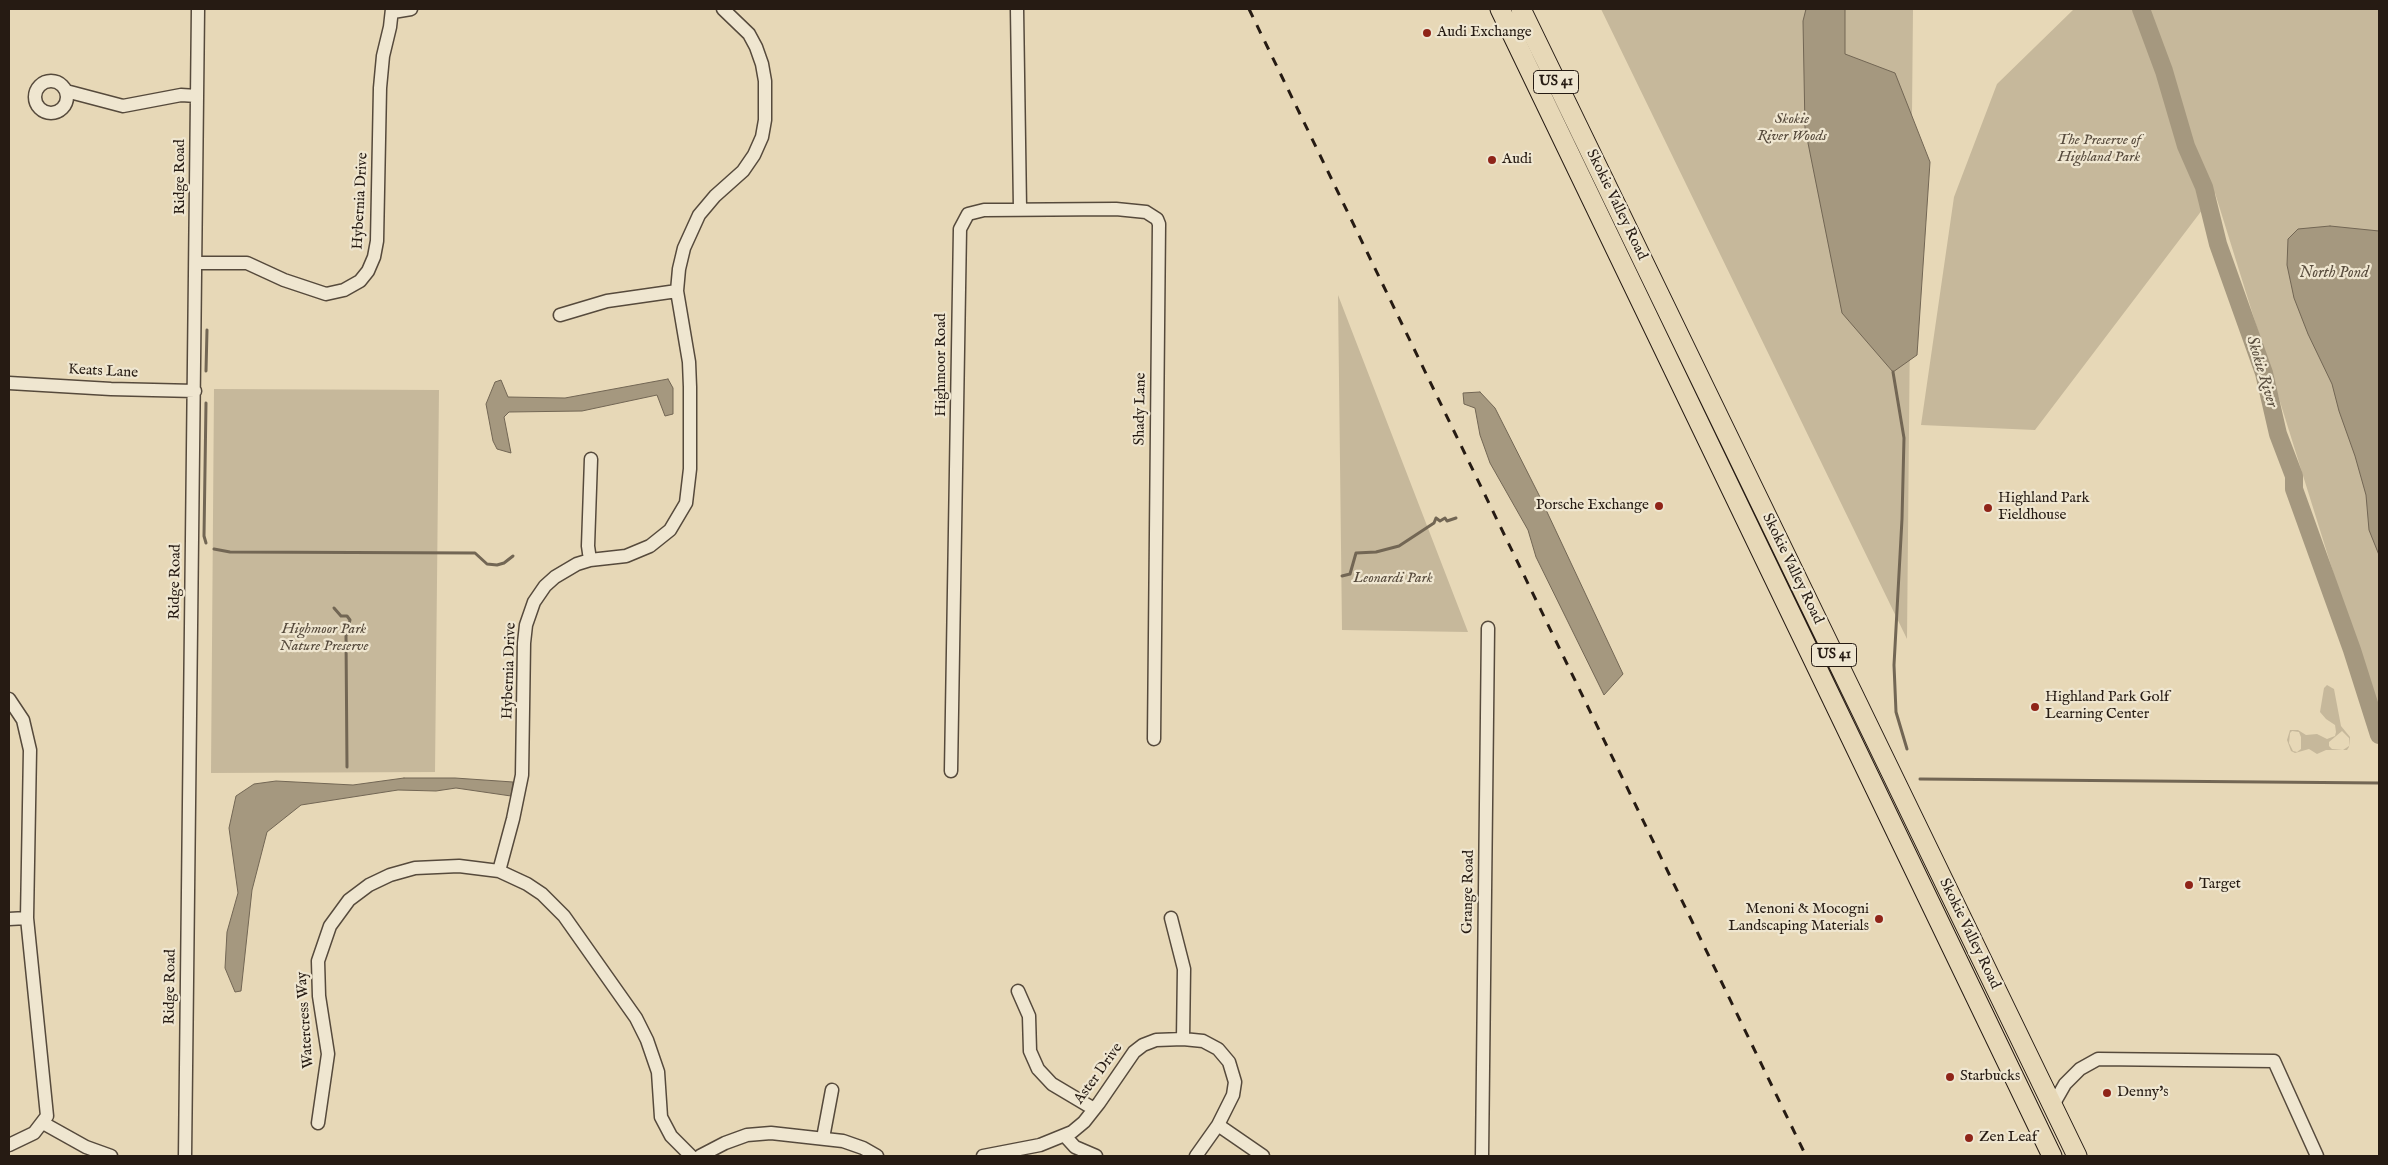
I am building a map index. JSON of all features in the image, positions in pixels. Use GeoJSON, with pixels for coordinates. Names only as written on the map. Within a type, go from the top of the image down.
{"type":"FeatureCollection","features":[{"type":"Feature","properties":{"kind":"highway","name":"Skokie Valley Road"},"geometry":{"type":"LineString","coordinates":[[1500,9],[2052,1156]]}},
{"type":"Feature","properties":{"kind":"highway","name":"Skokie Valley Road"},"geometry":{"type":"LineString","coordinates":[[1521,9],[2077,1156]]}},
{"type":"Feature","properties":{"kind":"highway"},"geometry":{"type":"LineString","coordinates":[[1534,9],[1591,155]]}},
{"type":"Feature","properties":{"kind":"street","name":"Ridge Road"},"geometry":{"type":"LineString","coordinates":[[185,1156],[198,9]]}},
{"type":"Feature","properties":{"kind":"street"},"geometry":{"type":"LineString","coordinates":[[393,10],[411,9]]}},
{"type":"Feature","properties":{"kind":"street","name":"Hybernia Drive"},"geometry":{"type":"LineString","coordinates":[[499,871],[521,782],[524,643],[529,613],[545,586],[555,577],[576,564],[590,560],[626,556],[638,552],[662,538],[677,520],[686,503],[690,485],[690,375],[677,291],[684,248],[699,215],[715,196],[743,171],[754,155],[762,137],[765,120],[765,81],[762,64],[748,34],[722,9]]}},
{"type":"Feature","properties":{"kind":"street"},"geometry":{"type":"LineString","coordinates":[[1017,9],[1020,208]]}},
{"type":"Feature","properties":{"kind":"street","name":"Hybernia Drive"},"geometry":{"type":"LineString","coordinates":[[196,263],[247,263],[284,280],[326,294],[344,290],[360,281],[368,271],[374,258],[377,240],[382,56],[393,10]]}},
{"type":"Feature","properties":{"kind":"street"},"geometry":{"type":"LineString","coordinates":[[66,91],[124,106],[181,95],[197,96]]}},
{"type":"Feature","properties":{"kind":"street","name":"Shady Lane"},"geometry":{"type":"LineString","coordinates":[[1020,208],[1116,209],[1146,212],[1157,219],[1159,224],[1154,739]]}},
{"type":"Feature","properties":{"kind":"street","name":"Highmoor Road"},"geometry":{"type":"LineString","coordinates":[[951,771],[960,229],[968,214],[984,210],[1020,208]]}},
{"type":"Feature","properties":{"kind":"street"},"geometry":{"type":"LineString","coordinates":[[560,315],[607,301],[677,291]]}},
{"type":"Feature","properties":{"kind":"street","name":"Keats Lane"},"geometry":{"type":"LineString","coordinates":[[9,383],[111,389],[195,391]]}},
{"type":"Feature","properties":{"kind":"street"},"geometry":{"type":"LineString","coordinates":[[590,560],[588,546],[591,460]]}},
{"type":"Feature","properties":{"kind":"street","name":"Grange Road"},"geometry":{"type":"LineString","coordinates":[[1482,1156],[1488,628]]}},
{"type":"Feature","properties":{"kind":"street"},"geometry":{"type":"LineString","coordinates":[[9,1145],[34,1133],[47,1116],[27,918],[30,750],[24,720],[11,701]]}},
{"type":"Feature","properties":{"kind":"street","name":"Watercress Way"},"geometry":{"type":"LineString","coordinates":[[318,1122],[328,1054],[318,996],[318,961],[330,926],[342,908],[369,885],[390,875],[415,868],[460,866],[499,871]]}},
{"type":"Feature","properties":{"kind":"street"},"geometry":{"type":"LineString","coordinates":[[499,871],[527,884],[542,894],[564,916],[636,1018],[647,1040],[658,1076],[661,1117],[671,1136],[691,1156]]}},
{"type":"Feature","properties":{"kind":"street"},"geometry":{"type":"LineString","coordinates":[[9,919],[27,918]]}},
{"type":"Feature","properties":{"kind":"street"},"geometry":{"type":"LineString","coordinates":[[1172,918],[1184,969],[1183,1038]]}},
{"type":"Feature","properties":{"kind":"street"},"geometry":{"type":"LineString","coordinates":[[1018,991],[1029,1016],[1030,1051],[1038,1069],[1052,1084],[1094,1109]]}},
{"type":"Feature","properties":{"kind":"street","name":"Aster Drive"},"geometry":{"type":"LineString","coordinates":[[983,1156],[1016,1153],[1065,1136],[1084,1122],[1134,1052],[1143,1045],[1156,1040],[1183,1038],[1211,1044],[1225,1055],[1233,1071],[1235,1082],[1233,1095],[1218,1125],[1196,1156]]}},
{"type":"Feature","properties":{"kind":"street"},"geometry":{"type":"LineString","coordinates":[[2052,1105],[2065,1084],[2080,1070],[2098,1059],[2274,1061],[2317,1156]]}},
{"type":"Feature","properties":{"kind":"street"},"geometry":{"type":"LineString","coordinates":[[823,1138],[832,1090]]}},
{"type":"Feature","properties":{"kind":"street"},"geometry":{"type":"LineString","coordinates":[[43,1123],[86,1147],[111,1156]]}},
{"type":"Feature","properties":{"kind":"street"},"geometry":{"type":"LineString","coordinates":[[1218,1125],[1263,1156]]}},
{"type":"Feature","properties":{"kind":"street"},"geometry":{"type":"LineString","coordinates":[[700,1156],[725,1143],[742,1137],[771,1133],[843,1140],[877,1156]]}},
{"type":"Feature","properties":{"kind":"street"},"geometry":{"type":"LineString","coordinates":[[1065,1136],[1075,1147],[1096,1156]]}},
{"type":"Feature","properties":{"kind":"green space","name":"Skokie River Woods"},"geometry":{"type":"Polygon","coordinates":[[[1601,9],[1913,9],[1907,639],[1601,9]]]}},
{"type":"Feature","properties":{"kind":"green space","name":"The Preserve of Highland Park"},"geometry":{"type":"Polygon","coordinates":[[[2074,9],[2379,9],[2379,712],[2334,575],[2215,193],[2035,430],[1921,425],[1954,197],[1997,84],[2074,9]]]}},
{"type":"Feature","properties":{"kind":"green space","name":"Leonardi Park"},"geometry":{"type":"Polygon","coordinates":[[[1338,295],[1468,632],[1342,630],[1338,295]]]}},
{"type":"Feature","properties":{"kind":"green space","name":"Highmoor Park Nature Preserve"},"geometry":{"type":"Polygon","coordinates":[[[214,389],[439,390],[435,772],[211,773],[214,389]]]}},
{"type":"Feature","properties":{"kind":"green space"},"geometry":{"type":"Polygon","coordinates":[[[2327,685],[2334,689],[2341,726],[2350,737],[2349,747],[2347,750],[2343,750],[2326,750],[2317,754],[2309,749],[2295,753],[2291,751],[2287,740],[2290,730],[2298,730],[2306,735],[2317,734],[2327,739],[2335,736],[2335,725],[2320,712],[2324,688],[2327,685]],[[2292,731],[2289,743],[2293,751],[2297,752],[2301,749],[2301,737],[2299,732],[2292,731]],[[2342,731],[2329,742],[2329,746],[2332,749],[2343,750],[2349,746],[2349,738],[2342,731]]]}},
{"type":"Feature","properties":{"kind":"water"},"geometry":{"type":"Polygon","coordinates":[[[1806,9],[1845,9],[1845,54],[1895,73],[1930,162],[1917,355],[1893,372],[1842,313],[1805,128],[1803,21],[1806,9]]]}},
{"type":"Feature","properties":{"kind":"water","name":"North Pond"},"geometry":{"type":"Polygon","coordinates":[[[2330,226],[2379,231],[2379,555],[2369,530],[2366,495],[2355,456],[2339,411],[2332,384],[2308,334],[2294,298],[2287,265],[2288,239],[2298,229],[2330,226]]]}},
{"type":"Feature","properties":{"kind":"water"},"geometry":{"type":"Polygon","coordinates":[[[668,379],[673,388],[673,414],[665,416],[657,395],[582,411],[509,412],[504,417],[511,453],[497,449],[493,441],[486,404],[495,382],[501,380],[508,397],[565,398],[668,379]]]}},
{"type":"Feature","properties":{"kind":"water"},"geometry":{"type":"Polygon","coordinates":[[[1480,392],[1495,408],[1540,497],[1623,674],[1604,695],[1536,557],[1528,530],[1490,463],[1480,435],[1475,408],[1464,404],[1463,393],[1480,392]]]}},
{"type":"Feature","properties":{"kind":"water"},"geometry":{"type":"Polygon","coordinates":[[[404,778],[455,778],[513,782],[511,796],[456,788],[436,791],[398,790],[301,805],[267,832],[252,890],[241,991],[235,992],[225,968],[227,932],[238,893],[229,828],[236,796],[254,784],[276,781],[353,785],[404,778]]]}},
{"type":"Feature","properties":{"kind":"waterway","name":"Skokie River"},"geometry":{"type":"LineString","coordinates":[[2141,9],[2164,71],[2186,146],[2204,187],[2218,244],[2264,373],[2278,434],[2294,476],[2294,489],[2352,650],[2379,735]]}},
{"type":"Feature","properties":{"kind":"waterway"},"geometry":{"type":"LineString","coordinates":[[206,371],[207,330]]}},
{"type":"Feature","properties":{"kind":"waterway"},"geometry":{"type":"LineString","coordinates":[[1893,372],[1904,438],[1902,519],[1894,665],[1896,712],[1907,749]]}},
{"type":"Feature","properties":{"kind":"waterway"},"geometry":{"type":"LineString","coordinates":[[206,403],[204,536],[206,543]]}},
{"type":"Feature","properties":{"kind":"waterway"},"geometry":{"type":"LineString","coordinates":[[1342,576],[1350,574],[1356,553],[1376,552],[1399,546],[1434,523],[1436,518],[1440,521],[1445,518],[1447,521],[1456,518]]}},
{"type":"Feature","properties":{"kind":"waterway"},"geometry":{"type":"LineString","coordinates":[[214,549],[230,552],[475,553],[487,564],[497,565],[504,563],[513,556]]}},
{"type":"Feature","properties":{"kind":"waterway"},"geometry":{"type":"LineString","coordinates":[[334,608],[341,616],[347,616],[350,620],[346,636],[347,767]]}},
{"type":"Feature","properties":{"kind":"waterway"},"geometry":{"type":"LineString","coordinates":[[1920,779],[2379,783]]}},
{"type":"Feature","properties":{"kind":"railway"},"geometry":{"type":"LineString","coordinates":[[1249,9],[1806,1156]]}},
{"type":"Feature","properties":{"kind":"place","name":"Audi Exchange"},"geometry":{"type":"Point","coordinates":[1427,33]}},
{"type":"Feature","properties":{"kind":"place","name":"Audi"},"geometry":{"type":"Point","coordinates":[1492,160]}},
{"type":"Feature","properties":{"kind":"place","name":"Porsche Exchange"},"geometry":{"type":"Point","coordinates":[1659,506]}},
{"type":"Feature","properties":{"kind":"place","name":"Highland Park Fieldhouse"},"geometry":{"type":"Point","coordinates":[1988,508]}},
{"type":"Feature","properties":{"kind":"place","name":"Highland Park Golf Learning Center"},"geometry":{"type":"Point","coordinates":[2035,707]}},
{"type":"Feature","properties":{"kind":"place","name":"Target"},"geometry":{"type":"Point","coordinates":[2189,885]}},
{"type":"Feature","properties":{"kind":"place","name":"Menoni & Mocogni Landscaping Materials"},"geometry":{"type":"Point","coordinates":[1879,919]}},
{"type":"Feature","properties":{"kind":"place","name":"Starbucks"},"geometry":{"type":"Point","coordinates":[1950,1077]}},
{"type":"Feature","properties":{"kind":"place","name":"Denny's"},"geometry":{"type":"Point","coordinates":[2107,1093]}},
{"type":"Feature","properties":{"kind":"place","name":"Zen Leaf"},"geometry":{"type":"Point","coordinates":[1969,1138]}}]}
